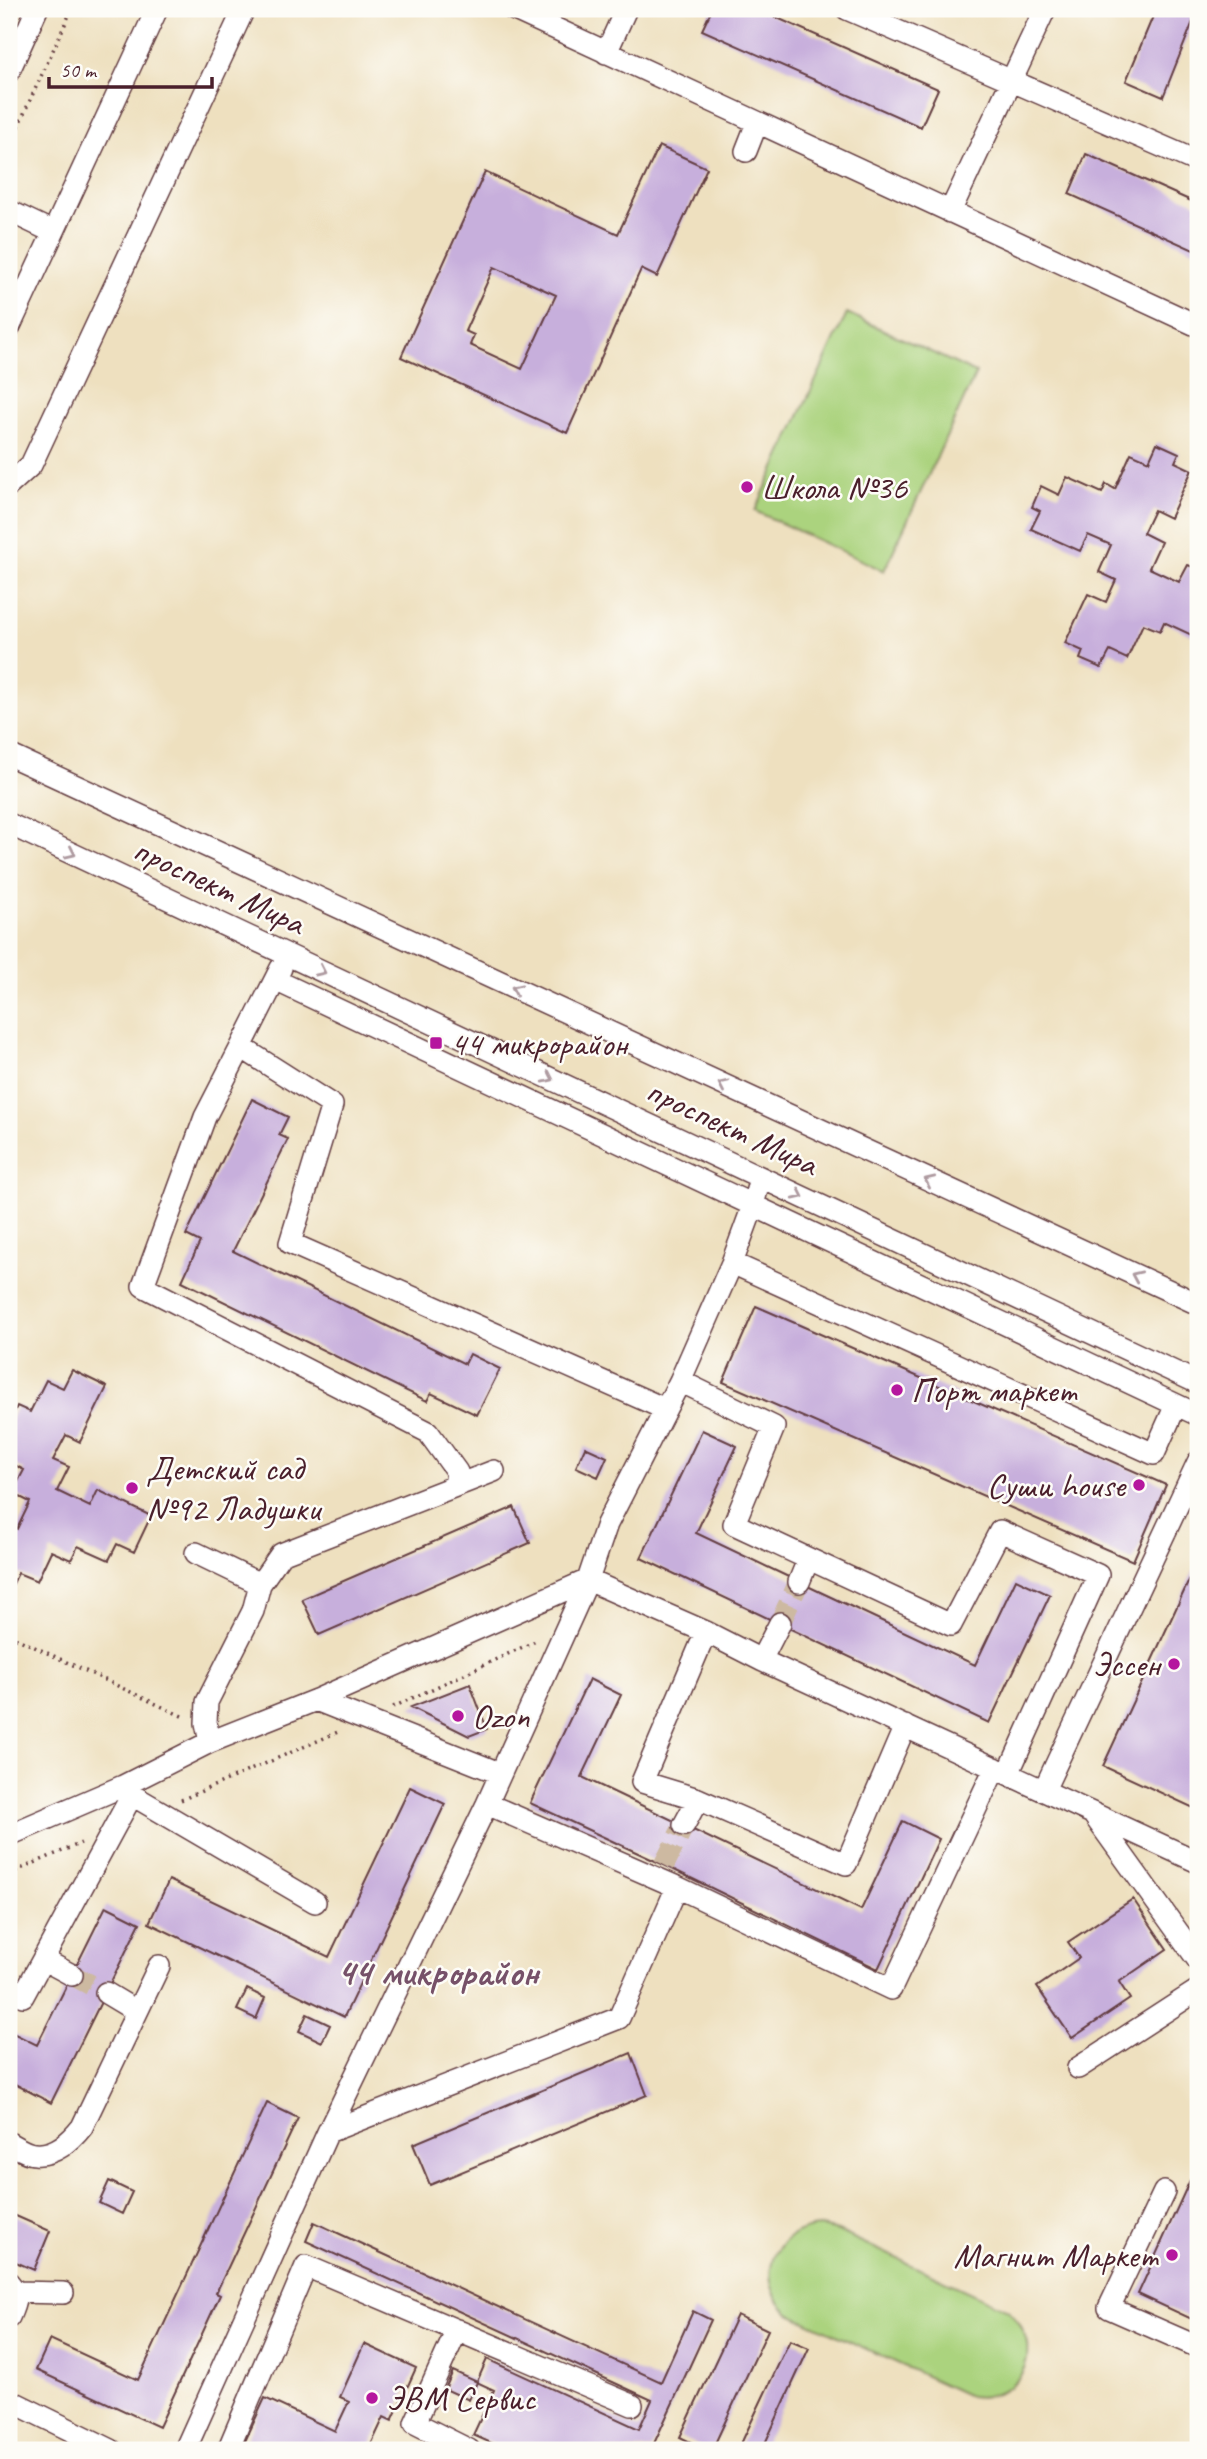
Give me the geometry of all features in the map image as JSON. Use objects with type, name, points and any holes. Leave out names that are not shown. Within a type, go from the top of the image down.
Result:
[{"type":"street","points":[[9,71],[37,9]]},
{"type":"street","points":[[9,328],[157,9]]},
{"type":"street","points":[[9,485],[31,465],[239,44],[244,9]]},
{"type":"street","points":[[513,9],[1198,326]]},
{"type":"street","points":[[606,53],[626,9]]},
{"type":"street","points":[[847,9],[1195,154]]},
{"type":"street","points":[[950,212],[1045,9]]},
{"type":"street","points":[[746,151],[757,123]]},
{"type":"street","points":[[9,211],[53,232]]},
{"type":"street","name":"проспект Мира","points":[[9,755],[1198,1304]]},
{"type":"street","name":"проспект Мира","points":[[9,824],[1198,1383]]},
{"type":"street","points":[[287,955],[205,1117],[143,1286],[428,1432],[457,1472],[455,1486]]},
{"type":"street","points":[[275,980],[1198,1415]]},
{"type":"street","points":[[241,1047],[332,1105],[290,1243],[665,1409]]},
{"type":"street","points":[[185,2450],[328,2132],[487,1804],[588,1580],[607,1524],[680,1381],[732,1264],[753,1206],[760,1177]]},
{"type":"street","points":[[732,1264],[1154,1454],[1177,1405]]},
{"type":"street","points":[[487,1804],[666,1877],[891,1989],[1098,1575],[1000,1531],[951,1625],[808,1560],[734,1524],[774,1427],[680,1381]]},
{"type":"street","points":[[1044,1790],[1198,1462]]},
{"type":"street","points":[[208,1732],[207,1702],[253,1611],[260,1584],[281,1554],[494,1471]]},
{"type":"street","points":[[196,1553],[260,1584]]},
{"type":"street","points":[[799,1582],[808,1560]]},
{"type":"street","points":[[9,1835],[127,1790],[208,1732],[316,1700],[588,1580],[706,1632],[1198,1862]]},
{"type":"street","points":[[761,1660],[780,1623]]},
{"type":"street","points":[[706,1632],[642,1782],[698,1799],[846,1864],[905,1726]]},
{"type":"street","points":[[316,1700],[499,1773]]},
{"type":"street","points":[[127,1790],[315,1902]]},
{"type":"street","points":[[9,1989],[23,1996],[113,1830],[127,1790]]},
{"type":"street","points":[[684,1825],[698,1799]]},
{"type":"street","points":[[1092,1813],[1198,1960]]},
{"type":"street","points":[[328,2132],[619,2018],[666,1877]]},
{"type":"street","points":[[44,1960],[72,1975]]},
{"type":"street","points":[[9,2143],[33,2154],[49,2152],[70,2141],[82,2127],[159,1966]]},
{"type":"street","points":[[1078,2068],[1198,1990]]},
{"type":"street","points":[[106,1993],[136,2011]]},
{"type":"street","points":[[1164,2192],[1109,2308],[1198,2347]]},
{"type":"street","points":[[228,2450],[306,2266],[632,2405]]},
{"type":"street","points":[[9,2317],[15,2302],[12,2287],[63,2293]]},
{"type":"street","points":[[457,2330],[415,2423],[469,2450]]},
{"type":"street","points":[[9,2400],[111,2450]]},
{"type":"path","points":[[9,146],[72,9]]},
{"type":"path","points":[[158,1810],[566,1628]]},
{"type":"path","points":[[9,1635],[184,1716],[208,1732]]},
{"type":"path","points":[[9,1874],[113,1830]]},
{"type":"green space","points":[[847,313],[976,373],[884,571],[755,511]]},
{"type":"green space","points":[[820,2227],[838,2231],[1008,2310],[1020,2324],[1026,2340],[1027,2355],[1023,2370],[1015,2382],[1003,2391],[988,2396],[969,2396],[790,2314],[772,2287],[770,2273],[773,2260],[779,2247],[789,2237],[803,2230]]},
{"type":"building","points":[[712,9],[757,9],[938,89],[921,127],[702,30]]},
{"type":"building","points":[[1156,9],[1198,9],[1163,97],[1126,81]]},
{"type":"building","points":[[659,146],[707,168],[657,277],[641,269],[567,433],[401,357],[485,172],[618,234]],"holes":[[[494,267],[556,295],[522,369],[470,345],[474,335],[465,331]]]},
{"type":"building","points":[[1086,154],[1198,204],[1198,252],[1069,194]]},
{"type":"building","points":[[1157,443],[1179,453],[1175,462],[1192,470],[1170,518],[1154,510],[1143,533],[1161,542],[1149,568],[1179,582],[1188,565],[1198,569],[1198,638],[1164,622],[1160,631],[1143,624],[1127,659],[1110,651],[1101,668],[1080,659],[1083,651],[1065,643],[1088,594],[1106,602],[1116,580],[1099,572],[1111,545],[1088,535],[1080,551],[1031,529],[1040,511],[1032,507],[1041,486],[1059,495],[1067,477],[1102,493],[1106,484],[1115,489],[1131,453],[1149,461]]},
{"type":"building","points":[[252,1099],[288,1117],[279,1135],[288,1139],[233,1251],[465,1364],[470,1354],[500,1369],[477,1415],[431,1393],[427,1401],[182,1281],[200,1242],[186,1235]]},
{"type":"building","points":[[756,1306],[1166,1485],[1133,1561],[723,1382]]},
{"type":"building","points":[[72,1370],[107,1387],[80,1442],[66,1435],[53,1460],[69,1467],[57,1491],[90,1507],[98,1490],[151,1516],[134,1552],[117,1544],[109,1560],[78,1546],[71,1560],[51,1551],[37,1581],[18,1573],[9,1592],[9,1525],[17,1529],[30,1502],[12,1493],[24,1470],[9,1462],[9,1419],[17,1406],[30,1412],[46,1380],[63,1388]]},
{"type":"building","points":[[702,1430],[737,1446],[696,1533],[799,1582],[975,1665],[1016,1579],[1050,1595],[989,1723],[641,1558]]},
{"type":"building","points":[[585,1447],[607,1457],[598,1477],[576,1467]]},
{"type":"building","points":[[514,1507],[530,1543],[319,1635],[302,1599]]},
{"type":"building","name":"Эссен","points":[[1198,1561],[1198,1810],[1103,1766]]},
{"type":"building","points":[[589,1679],[621,1695],[582,1777],[861,1910],[903,1821],[939,1839],[878,1969],[530,1803]]},
{"type":"building","points":[[470,1684],[487,1729],[469,1736],[411,1707]]},
{"type":"building","points":[[410,1787],[445,1804],[344,2017],[149,1923],[169,1880],[329,1957]]},
{"type":"building","points":[[1133,1899],[1167,1949],[1119,1982],[1130,1999],[1072,2038],[1037,1987],[1079,1958],[1068,1942]]},
{"type":"building","points":[[106,1906],[140,1923],[51,2103],[9,2081],[9,2031],[37,2045]]},
{"type":"building","points":[[247,1989],[265,1998],[256,2019],[237,2010]]},
{"type":"building","points":[[307,2014],[330,2025],[322,2042],[299,2031]]},
{"type":"building","points":[[631,2053],[647,2095],[430,2185],[413,2144]]},
{"type":"building","points":[[267,2103],[298,2118],[216,2293],[220,2295],[159,2427],[36,2370],[50,2339],[138,2380]]},
{"type":"building","points":[[1190,2180],[1198,2184],[1198,2322],[1138,2294]]},
{"type":"building","points":[[109,2181],[132,2192],[122,2214],[99,2203]]},
{"type":"building","points":[[9,2213],[50,2231],[34,2270],[9,2259]]},
{"type":"building","points":[[314,2222],[661,2382],[693,2311],[711,2320],[651,2450],[507,2450],[473,2435],[494,2390],[477,2382],[487,2359],[639,2429],[652,2400],[306,2241]]},
{"type":"building","points":[[737,2315],[768,2330],[712,2450],[707,2450],[680,2437]]},
{"type":"building","points":[[790,2340],[809,2348],[762,2450],[738,2450]]},
{"type":"building","name":"ЭВМ Сервис","points":[[364,2344],[416,2368],[392,2421],[384,2417],[370,2447],[377,2450],[241,2450],[265,2398],[335,2431],[349,2401],[340,2397]]},
{"type":"building","points":[[453,2371],[477,2382],[469,2400],[445,2389]]},
{"type":"tunnel","points":[[780,1623],[799,1582]]},
{"type":"tunnel","points":[[664,1865],[684,1825]]},
{"type":"tunnel","points":[[72,1975],[106,1993]]},
{"type":"place","name":"Школа №36","points":[[747,487]]},
{"type":"place","name":"44 микрорайон","points":[[436,1043]]},
{"type":"place","name":"Порт маркет","points":[[897,1390]]},
{"type":"place","name":"Суши house","points":[[1139,1485]]},
{"type":"place","name":"Детский сад №92 Ладушки","points":[[132,1488]]},
{"type":"place","name":"Эссен","points":[[1174,1664]]},
{"type":"place","name":"Ozon","points":[[458,1716]]},
{"type":"place","name":"Магнит Маркет","points":[[1172,2255]]},
{"type":"place","name":"ЭВМ Сервис","points":[[372,2398]]},
{"type":"district","name":"44 микрорайон","points":[[438,1972]]}]
